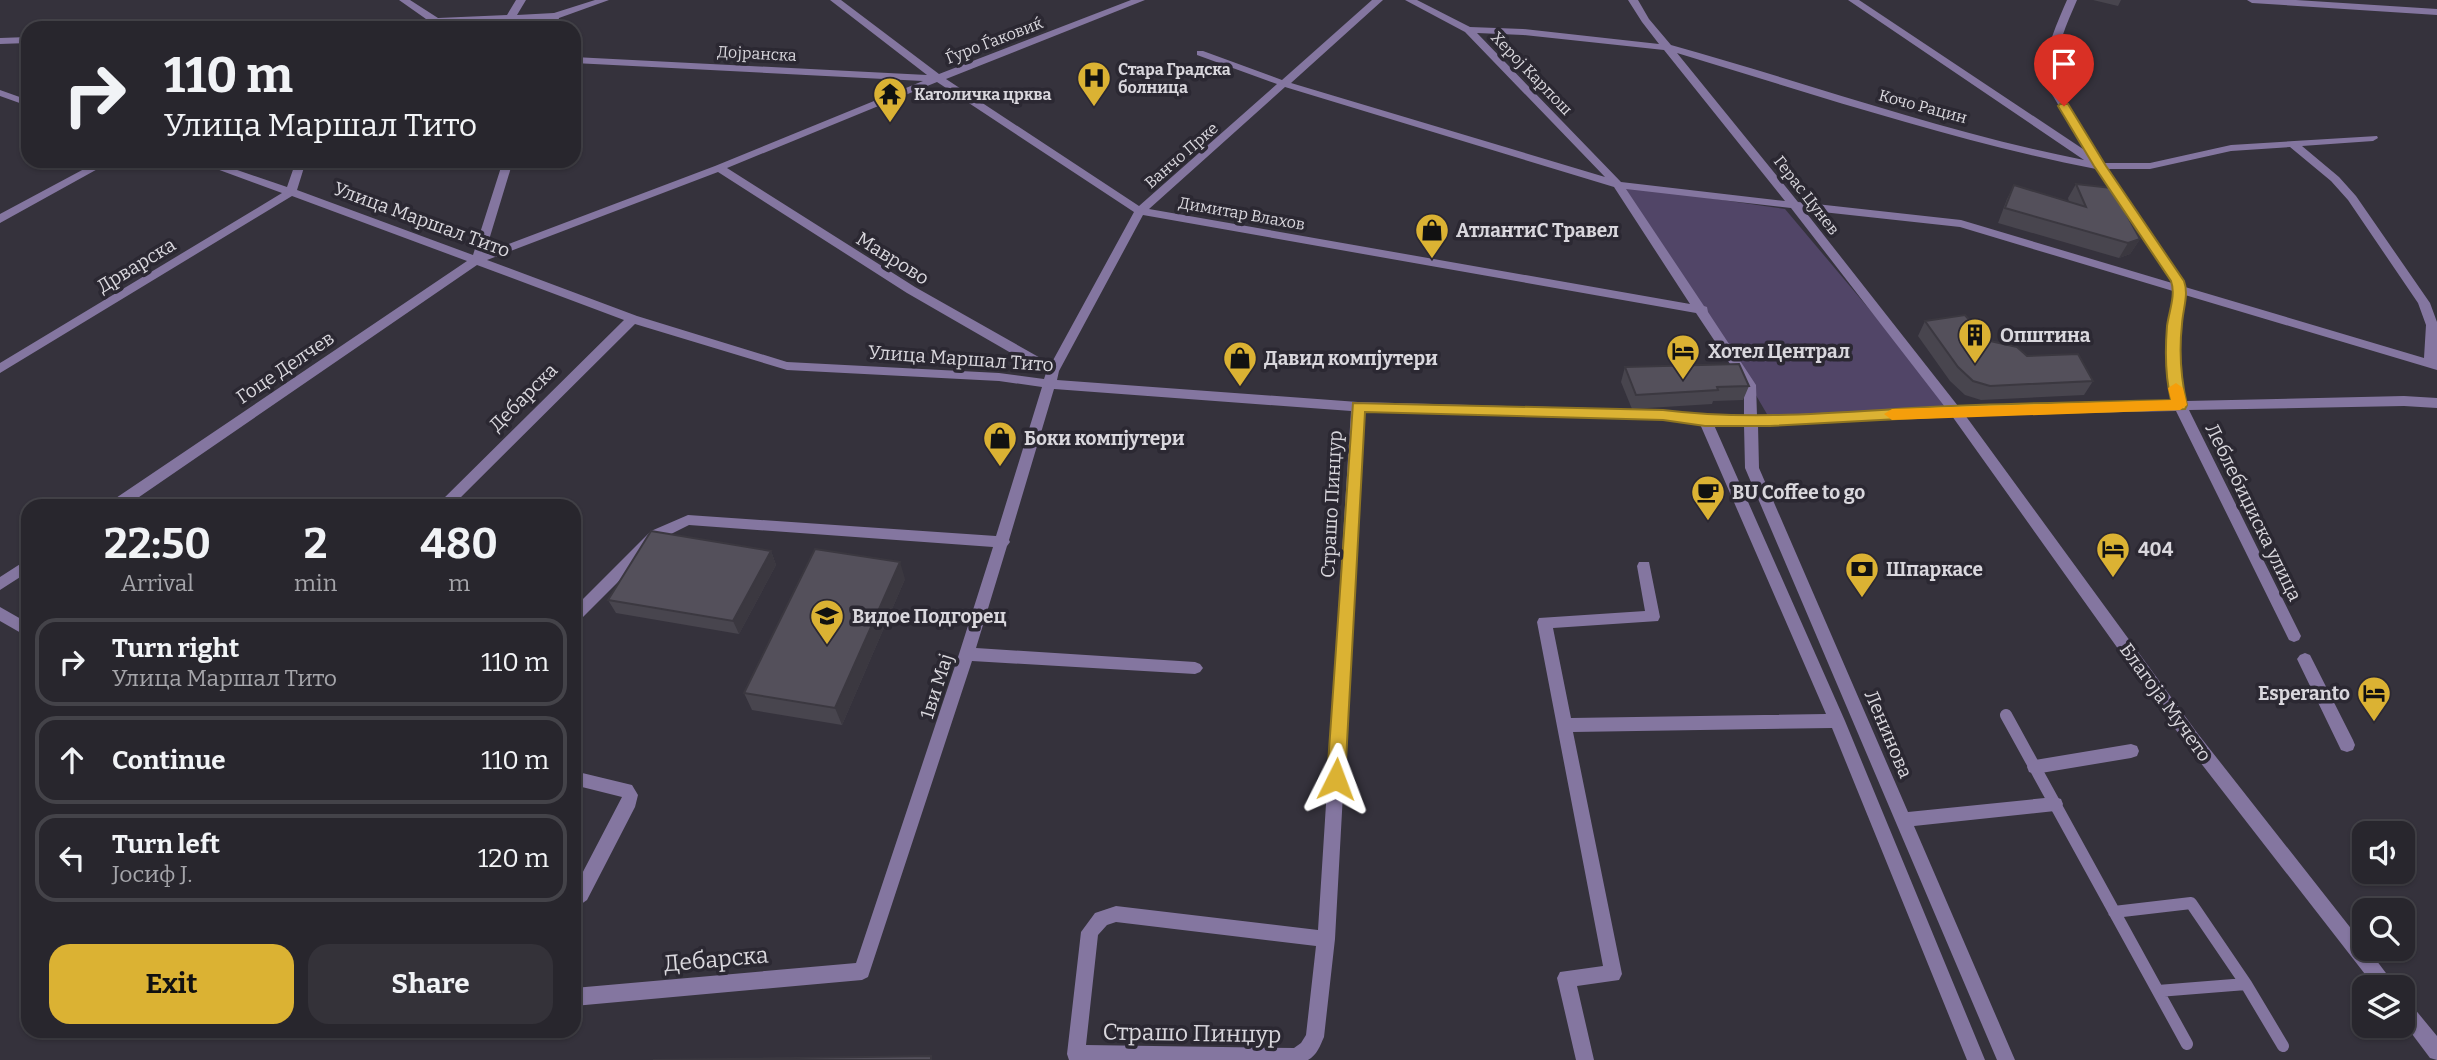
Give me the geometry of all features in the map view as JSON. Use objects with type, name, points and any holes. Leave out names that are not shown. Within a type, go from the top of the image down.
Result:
[{"type":"street","points":[[404,0],[435,21]]},
{"type":"street","points":[[510,18],[521,0]]},
{"type":"street","points":[[454,21],[555,16],[604,0]]},
{"type":"street","name":"Димитар Влахов","points":[[835,0],[938,78],[1140,211],[1703,310]]},
{"type":"street","name":"Ѓуро Ѓаковиќ","points":[[719,168],[938,78],[1140,0]]},
{"type":"street","name":"Ванчо Прке","points":[[1051,377],[1140,211],[1378,0]]},
{"type":"street","name":"Херој Карпош","points":[[1410,0],[1468,30],[1618,185],[1703,310]]},
{"type":"street","name":"Герас Цунев","points":[[1633,0],[1645,20],[1794,204],[1955,411]]},
{"type":"street","points":[[1853,0],[2100,166]]},
{"type":"street","points":[[2072,0],[2049,58],[2052,86],[2100,166],[2178,281],[2180,288]]},
{"type":"street","points":[[2252,0],[2437,12]]},
{"type":"street","points":[[553,21],[555,16]]},
{"type":"street","name":"Кочо Рацин","points":[[1468,30],[1523,32],[1670,48],[1900,117],[2044,155],[2100,166],[2150,166],[2231,148],[2373,138]]},
{"type":"street","points":[[0,41],[21,40]]},
{"type":"street","points":[[1200,53],[1285,85],[1618,185],[1961,224],[2434,365],[2432,325],[2424,303],[2352,198],[2335,179],[2293,144]]},
{"type":"street","name":"Дојранска","points":[[581,60],[938,78]]},
{"type":"street","points":[[0,93],[21,100]]},
{"type":"street","points":[[0,219],[94,168]]},
{"type":"street","name":"Улица Маршал Тито","points":[[221,168],[633,319],[787,366],[999,377],[1051,377],[1358,407],[1663,415],[1705,421],[2180,405],[2437,403]]},
{"type":"street","points":[[291,192],[299,168]]},
{"type":"street","points":[[477,260],[506,168]]},
{"type":"street","name":"Гоце Делчев","points":[[124,499],[477,260],[719,168]]},
{"type":"street","name":"Маврово","points":[[719,168],[1051,377]]},
{"type":"street","name":"Дрварска","points":[[0,369],[291,192]]},
{"type":"street","name":"Леблебиџиска улица","points":[[2180,288],[2174,325],[2174,380],[2180,405],[2294,636]]},
{"type":"street","name":"Ленинова","points":[[1703,310],[1750,385],[1753,420],[1752,468],[2006,1060]]},
{"type":"street","name":"Дебарска","points":[[450,499],[633,319]]},
{"type":"street","name":"1ви Мај","points":[[862,971],[1003,542],[1051,377]]},
{"type":"street","name":"Страшо Пинџур","points":[[1326,939],[1116,914],[1101,919],[1090,932],[1076,1054],[1295,1057],[1308,1050],[1315,1037],[1326,939],[1358,407]]},
{"type":"street","name":"Благоја Мучето","points":[[1955,411],[2192,739],[2377,975]]},
{"type":"street","points":[[1705,421],[1837,721],[1976,1060]]},
{"type":"street","points":[[581,610],[656,535],[688,520],[1003,542]]},
{"type":"street","points":[[1585,1060],[1566,978],[1614,974],[1544,622],[1653,617],[1644,566]]},
{"type":"street","points":[[0,583],[21,570]]},
{"type":"street","points":[[0,613],[21,626]]},
{"type":"street","points":[[967,654],[1195,668]]},
{"type":"street","points":[[2305,659],[2347,745]]},
{"type":"street","points":[[1564,725],[1837,721]]},
{"type":"street","points":[[2035,767],[2131,751]]},
{"type":"street","points":[[581,780],[626,790],[630,795],[629,802],[581,892]]},
{"type":"street","points":[[1903,820],[2055,804]]},
{"type":"street","name":"Дебарска","points":[[581,996],[862,971]]},
{"type":"street","points":[[2415,1023],[2437,1051]]},
{"type":"lane","points":[[2006,715],[2187,1044]]},
{"type":"lane","points":[[2114,912],[2191,902],[2246,984],[2283,1046]]},
{"type":"lane","points":[[2158,991],[2246,984]]},
{"type":"shaded area","points":[[1618,185],[1785,209],[1955,411],[1771,421]]},
{"type":"building","points":[[2076,184],[2112,188],[2140,239],[2128,243],[2005,208],[2014,185],[2086,207]]},
{"type":"building","points":[[1965,315],[1986,340],[2017,347],[2027,356],[2078,354],[2093,381],[1990,386],[1973,381],[1958,367],[1925,321]]},
{"type":"building","points":[[1739,364],[1749,386],[1636,395],[1625,367]]},
{"type":"building","points":[[651,531],[771,551],[733,621],[608,600]]},
{"type":"building","points":[[815,549],[900,562],[835,708],[744,693]]},
{"type":"building","points":[[931,1056],[931,1060],[653,1060]]},
{"type":"slow traffic","points":[[1892,414],[2180,405],[2176,388]]},
{"type":"place","name":"Стара Градска болница","points":[[1094,108]]},
{"type":"place","name":"Католичка црква","points":[[890,124]]},
{"type":"place","name":"АтлантиС Травел","points":[[1432,260]]},
{"type":"place","name":"Општина","points":[[1975,365]]},
{"type":"place","name":"Хотел Централ","points":[[1683,381]]},
{"type":"place","name":"Давид компјутери","points":[[1240,388]]},
{"type":"place","name":"Боки компјутери","points":[[1000,468]]},
{"type":"place","name":"BU Coffee to go","points":[[1708,522]]},
{"type":"place","name":"404","points":[[2113,579]]},
{"type":"place","name":"Шпаркасе","points":[[1862,599]]},
{"type":"place","name":"Видое Подгорец","points":[[827,646]]},
{"type":"place","name":"Esperanto","points":[[2374,723]]},
{"type":"route","points":[[1336,779],[1358,407],[1663,415],[1705,421],[1770,421],[1955,411],[2180,405],[2174,380],[2174,325],[2180,288],[2178,281],[2100,166],[2064,106]]}]
